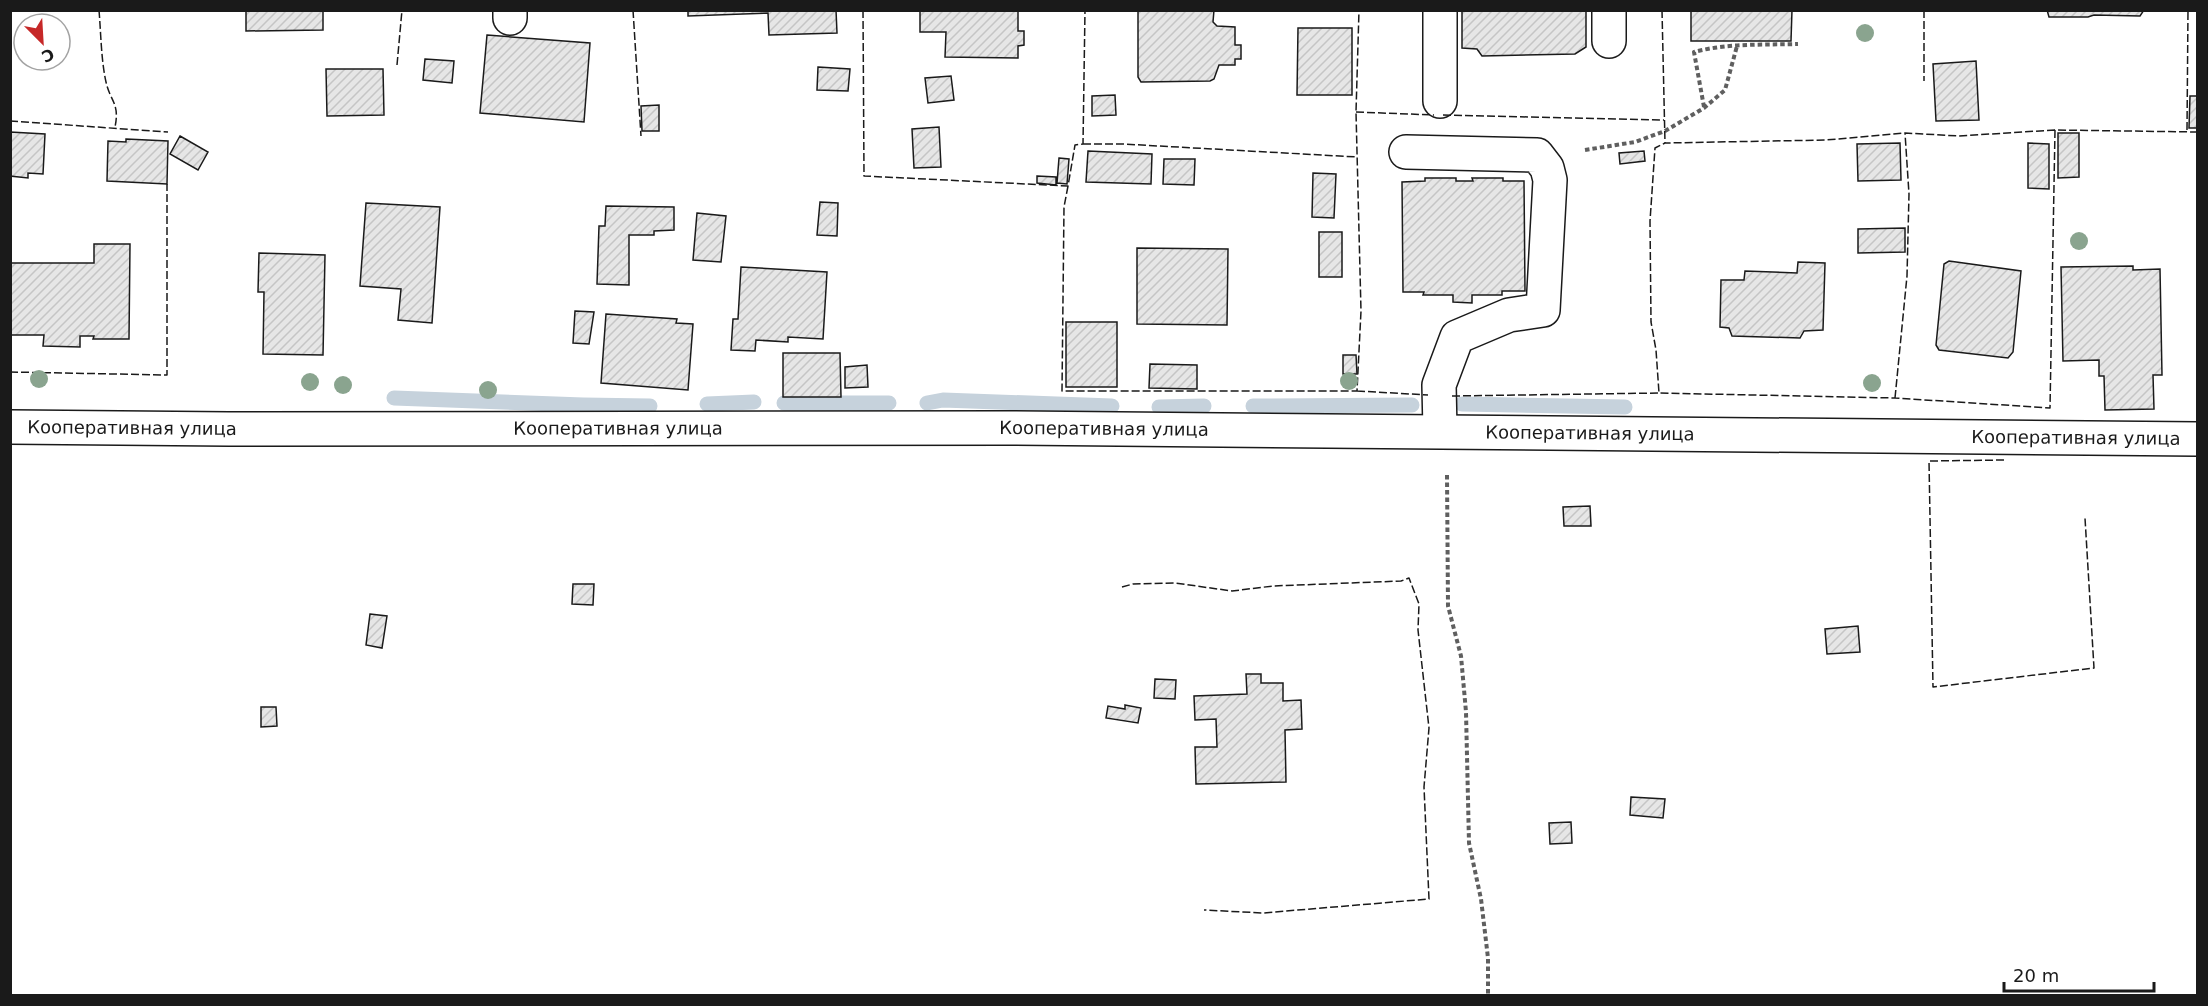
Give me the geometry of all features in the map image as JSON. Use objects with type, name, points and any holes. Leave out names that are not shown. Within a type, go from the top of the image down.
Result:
[{"type":"street","points":[[1440,10],[1440,100]]},
{"type":"street","points":[[1406,152],[1537,155],[1547,168],[1550,180],[1543,310],[1509,315],[1457,337],[1439,385],[1440,431]]},
{"type":"street","name":"Кооперативная улица","points":[[10,428],[1023,428],[2198,439]]},
{"type":"path","points":[[1704,108],[1694,52],[1710,48],[1798,44]]},
{"type":"path","points":[[1547,168],[1578,151],[1635,142],[1665,131],[1704,108],[1725,90],[1737,46]]},
{"type":"path","points":[[1446,467],[1448,606],[1461,656],[1466,712],[1469,843],[1481,899],[1488,958],[1488,996]]},
{"type":"building","points":[[246,10],[323,10],[323,30],[246,31]]},
{"type":"building","points":[[688,10],[836,10],[837,33],[769,35],[768,13],[688,16]]},
{"type":"building","points":[[920,10],[1018,10],[1018,31],[1024,31],[1024,45],[1018,46],[1018,58],[945,57],[946,32],[920,32]]},
{"type":"building","points":[[1138,10],[1214,10],[1213,22],[1217,26],[1235,27],[1235,45],[1241,45],[1241,59],[1235,59],[1235,65],[1219,65],[1214,79],[1210,81],[1141,82],[1138,77]]},
{"type":"building","points":[[1462,10],[1586,10],[1586,47],[1575,54],[1482,56],[1477,49],[1462,48]]},
{"type":"building","points":[[1691,10],[1792,10],[1791,41],[1691,41]]},
{"type":"building","points":[[2047,10],[2144,10],[2140,16],[2049,17]]},
{"type":"building","points":[[1298,28],[1352,28],[1352,95],[1297,95]]},
{"type":"building","points":[[487,35],[590,43],[584,122],[480,113]]},
{"type":"building","points":[[425,59],[454,61],[452,83],[423,80]]},
{"type":"building","points":[[1976,61],[1979,120],[1936,121],[1933,64]]},
{"type":"building","points":[[818,67],[850,69],[848,91],[817,90]]},
{"type":"building","points":[[326,69],[383,69],[384,115],[327,116]]},
{"type":"building","points":[[951,76],[954,100],[928,103],[925,78]]},
{"type":"building","points":[[1115,95],[1116,115],[1092,116],[1092,96]]},
{"type":"building","points":[[2190,96],[2198,96],[2198,128],[2189,128]]},
{"type":"building","points":[[659,105],[659,131],[642,131],[641,106]]},
{"type":"building","points":[[939,127],[941,167],[914,168],[912,129]]},
{"type":"building","points":[[10,132],[45,134],[43,174],[28,173],[28,178],[10,176]]},
{"type":"building","points":[[2058,133],[2079,133],[2079,177],[2058,178]]},
{"type":"building","points":[[180,136],[208,152],[198,170],[170,154]]},
{"type":"building","points":[[126,139],[168,141],[167,184],[107,181],[108,141],[126,142]]},
{"type":"building","points":[[1900,143],[1901,180],[1858,181],[1857,144]]},
{"type":"building","points":[[2028,143],[2049,144],[2049,189],[2028,188]]},
{"type":"building","points":[[1088,151],[1152,154],[1151,184],[1086,182]]},
{"type":"building","points":[[1644,151],[1645,161],[1620,164],[1619,153]]},
{"type":"building","points":[[1059,158],[1069,159],[1067,184],[1057,183]]},
{"type":"building","points":[[1164,159],[1195,159],[1194,185],[1163,184]]},
{"type":"building","points":[[1313,173],[1336,174],[1334,218],[1312,217]]},
{"type":"building","points":[[1037,176],[1056,177],[1056,185],[1037,183]]},
{"type":"building","points":[[1425,178],[1456,178],[1456,181],[1473,181],[1472,178],[1503,178],[1503,181],[1524,181],[1525,291],[1502,291],[1502,295],[1472,295],[1472,303],[1453,302],[1453,295],[1403,292],[1402,182],[1425,181]]},
{"type":"building","points":[[820,202],[838,203],[837,236],[817,235]]},
{"type":"building","points":[[366,203],[440,207],[432,323],[398,320],[401,289],[360,286]]},
{"type":"building","points":[[606,206],[674,207],[674,230],[654,231],[654,235],[629,235],[629,285],[597,284],[599,226],[605,226]]},
{"type":"building","points":[[697,213],[726,216],[721,262],[693,260]]},
{"type":"building","points":[[1905,228],[1905,252],[1858,253],[1858,229]]},
{"type":"building","points":[[1319,232],[1342,232],[1342,277],[1319,277]]},
{"type":"building","points":[[94,244],[130,244],[129,339],[93,339],[94,336],[80,336],[80,347],[43,346],[44,335],[10,335],[10,263],[94,263]]},
{"type":"building","points":[[1137,248],[1228,249],[1227,325],[1137,324]]},
{"type":"building","points":[[259,253],[325,255],[323,355],[263,354],[264,292],[258,292]]},
{"type":"building","points":[[1949,261],[2021,271],[2013,352],[2008,358],[1939,350],[1936,345],[1944,264]]},
{"type":"building","points":[[1798,262],[1825,263],[1823,330],[1804,331],[1800,338],[1732,336],[1729,328],[1720,327],[1721,280],[1744,280],[1745,271],[1797,273]]},
{"type":"building","points":[[2133,266],[2133,270],[2160,269],[2162,375],[2153,375],[2154,409],[2105,410],[2104,376],[2099,376],[2099,360],[2063,361],[2061,267]]},
{"type":"building","points":[[741,267],[827,272],[823,339],[788,337],[788,342],[756,340],[755,351],[731,350],[733,319],[738,319]]},
{"type":"building","points":[[575,311],[594,312],[589,344],[573,343]]},
{"type":"building","points":[[606,314],[677,319],[676,323],[693,324],[688,390],[601,383]]},
{"type":"building","points":[[1066,322],[1117,322],[1117,387],[1066,387]]},
{"type":"building","points":[[783,353],[840,353],[841,397],[783,397]]},
{"type":"building","points":[[1343,355],[1356,355],[1357,374],[1343,374]]},
{"type":"building","points":[[1150,364],[1197,365],[1197,389],[1149,388]]},
{"type":"building","points":[[867,365],[868,387],[845,388],[845,367]]},
{"type":"building","points":[[1590,506],[1591,526],[1564,526],[1563,507]]},
{"type":"building","points":[[573,584],[594,584],[593,605],[572,604]]},
{"type":"building","points":[[370,614],[387,616],[382,648],[366,645]]},
{"type":"building","points":[[1858,626],[1860,652],[1827,654],[1825,629]]},
{"type":"building","points":[[1246,674],[1261,674],[1261,683],[1283,683],[1283,701],[1301,700],[1302,729],[1285,730],[1286,782],[1196,784],[1195,747],[1217,747],[1216,719],[1195,720],[1194,696],[1247,694]]},
{"type":"building","points":[[1155,679],[1176,680],[1175,699],[1154,698]]},
{"type":"building","points":[[1125,705],[1141,708],[1138,723],[1106,718],[1108,706],[1125,709]]},
{"type":"building","points":[[261,707],[276,707],[277,726],[261,727]]},
{"type":"building","points":[[1631,797],[1665,799],[1663,818],[1630,815]]},
{"type":"building","points":[[1571,822],[1572,843],[1550,844],[1549,823]]},
{"type":"waterway","points":[[394,398],[650,406]]},
{"type":"waterway","points":[[927,403],[943,400],[1112,406]]},
{"type":"waterway","points":[[707,404],[754,402]]},
{"type":"waterway","points":[[784,403],[889,403]]},
{"type":"waterway","points":[[1462,404],[1625,407]]},
{"type":"waterway","points":[[1253,406],[1412,405]]},
{"type":"waterway","points":[[1159,407],[1204,406]]},
{"type":"fence","points":[[99,10],[103,64],[106,82],[115,107],[115,127]]},
{"type":"fence","points":[[397,65],[402,10]]},
{"type":"fence","points":[[633,10],[641,136]]},
{"type":"fence","points":[[863,10],[864,176],[1068,186],[1075,145],[1083,144],[1085,10]]},
{"type":"fence","points":[[1068,186],[1064,207],[1062,391],[1357,391],[1361,311],[1356,112],[1359,10]]},
{"type":"fence","points":[[1662,10],[1665,143]]},
{"type":"fence","points":[[1924,10],[1924,81]]},
{"type":"fence","points":[[2187,130],[2188,10]]},
{"type":"fence","points":[[1356,112],[1434,115]]},
{"type":"fence","points":[[1443,115],[1664,120]]},
{"type":"fence","points":[[10,121],[168,132]]},
{"type":"fence","points":[[2055,130],[1959,136],[1905,133],[1826,140],[1665,143],[1655,148],[1650,221],[1651,322],[1656,350],[1659,393],[1895,398],[2050,408],[2055,130],[2198,132]]},
{"type":"fence","points":[[1895,398],[1907,276],[1909,194],[1905,133]]},
{"type":"fence","points":[[1083,144],[1123,144],[1357,157]]},
{"type":"fence","points":[[10,372],[167,375],[167,184]]},
{"type":"fence","points":[[1357,391],[1428,395]]},
{"type":"fence","points":[[1452,396],[1659,393]]},
{"type":"fence","points":[[2004,460],[1929,461],[1933,687],[2094,668],[2085,518]]},
{"type":"fence","points":[[1122,587],[1133,584],[1175,583],[1232,591],[1273,586],[1401,581],[1409,578],[1419,604],[1418,630],[1429,728],[1424,787],[1429,899],[1263,913],[1204,910]]}]
